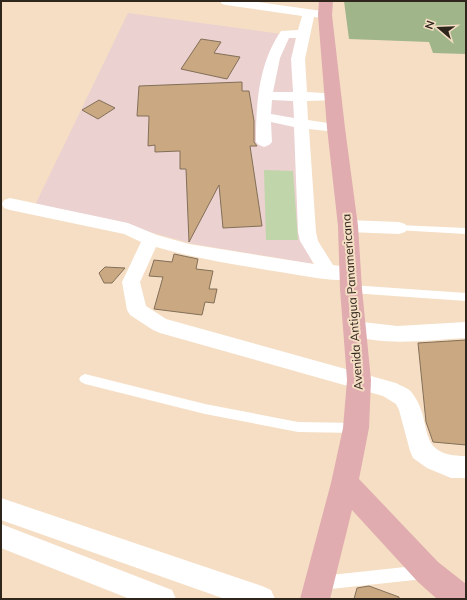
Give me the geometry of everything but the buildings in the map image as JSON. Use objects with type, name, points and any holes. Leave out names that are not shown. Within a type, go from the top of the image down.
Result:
[{"type":"main road","name":"Avenida Antigua Panamericana","points":[[318,591],[345,483],[356,428],[359,380],[354,329],[348,226],[336,128],[334,97],[320,10]]},
{"type":"main road","points":[[345,483],[428,572],[460,599]]},
{"type":"street","points":[[226,1],[320,10],[303,34],[298,59],[303,124],[307,232],[309,241],[328,272]]},
{"type":"street","points":[[264,142],[263,116],[277,45],[285,34],[303,34]]},
{"type":"street","points":[[266,96],[334,97]]},
{"type":"street","points":[[263,116],[303,124],[336,128]]},
{"type":"street","points":[[10,204],[128,229],[151,239],[189,250],[328,272],[351,281]]},
{"type":"street","points":[[348,226],[399,228]]},
{"type":"street","points":[[151,239],[131,282],[137,310],[160,325],[389,389],[404,398],[410,409],[421,451],[435,461],[446,465],[466,467]]},
{"type":"street","points":[[354,329],[397,334],[466,330]]},
{"type":"street","points":[[1,509],[262,599]]},
{"type":"street","points":[[1,536],[163,599]]},
{"type":"lane","points":[[399,228],[466,231]]},
{"type":"lane","points":[[351,281],[466,297]]},
{"type":"lane","points":[[86,379],[205,409],[298,427],[356,428]]},
{"type":"lane","points":[[318,591],[428,572]]},
{"type":"shaded area","points":[[128,13],[296,36],[292,59],[300,233],[313,264],[194,244],[131,227],[35,205]]},
{"type":"green space","points":[[344,1],[466,1],[466,54],[433,53],[429,42],[349,39]]},
{"type":"green space","points":[[264,170],[293,171],[298,240],[266,240]]}]
